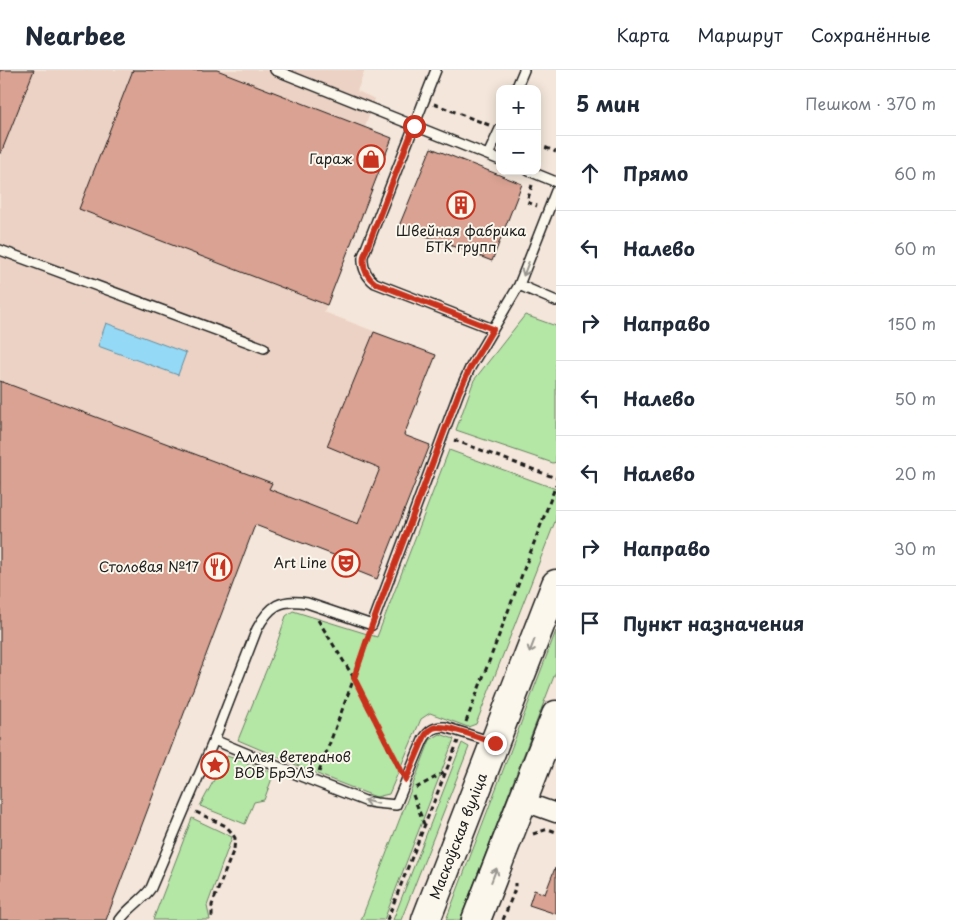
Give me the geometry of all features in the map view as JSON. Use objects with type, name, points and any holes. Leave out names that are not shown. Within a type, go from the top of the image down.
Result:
[{"type":"main road","name":"Маскоўская вуліца","points":[[426,920],[556,584]]},
{"type":"main road","points":[[476,920],[556,715]]},
{"type":"street","points":[[522,802],[556,813]]},
{"type":"lane","points":[[275,70],[496,158]]},
{"type":"lane","points":[[436,70],[363,262],[366,274],[375,283],[493,329]]},
{"type":"lane","points":[[518,85],[524,70]]},
{"type":"lane","points":[[488,155],[500,130]]},
{"type":"lane","points":[[539,175],[556,182]]},
{"type":"lane","points":[[120,920],[151,888],[214,740],[262,620],[267,613],[282,602],[290,601],[307,603],[372,625],[459,392],[470,368],[519,285],[556,191]]},
{"type":"lane","points":[[0,250],[264,348]]},
{"type":"lane","points":[[519,285],[556,302]]},
{"type":"lane","points":[[214,740],[348,794],[371,802],[396,805],[423,740],[434,728],[439,726],[445,727],[495,743]]},
{"type":"path","points":[[425,100],[496,127]]},
{"type":"path","points":[[541,146],[556,152]]},
{"type":"path","points":[[534,180],[527,202],[548,211]]},
{"type":"path","points":[[448,438],[556,478]]},
{"type":"path","points":[[388,920],[556,485]]},
{"type":"path","points":[[307,603],[354,678],[406,780]]},
{"type":"path","points":[[316,782],[372,625]]},
{"type":"path","points":[[424,825],[411,790],[445,772]]},
{"type":"path","points":[[196,812],[226,826],[235,838],[234,849],[212,905],[212,920]]},
{"type":"path","points":[[529,835],[548,829],[556,832]]},
{"type":"shaded area","points":[[0,70],[365,70],[357,91],[375,99],[365,127],[392,138],[324,312],[436,355],[404,435],[430,445],[377,579],[342,565],[343,559],[255,525],[106,920],[0,920]]},
{"type":"green space","points":[[525,315],[556,326],[556,462],[553,463],[456,430],[474,380]]},
{"type":"green space","points":[[449,450],[556,489],[556,519],[476,724],[468,727],[430,713],[421,719],[389,794],[376,797],[238,740],[276,646],[286,616],[293,611],[377,637]]},
{"type":"green space","points":[[556,631],[556,671],[460,920],[446,920]]},
{"type":"green space","points":[[440,734],[454,739],[384,920],[361,920],[430,740]]},
{"type":"green space","points":[[462,743],[469,747],[401,920],[393,920]]},
{"type":"green space","points":[[227,756],[274,773],[264,800],[254,802],[245,824],[200,806]]},
{"type":"green space","points":[[192,818],[232,837],[207,906],[210,920],[153,920]]},
{"type":"water","points":[[106,323],[186,353],[178,375],[98,346]]},
{"type":"building","points":[[0,70],[34,70],[1,153],[0,153]]},
{"type":"building","points":[[133,70],[217,70],[392,138],[327,305],[79,209]]},
{"type":"building","name":"Швейная фабрика БТК групп","points":[[431,148],[522,184],[492,261],[399,226]]},
{"type":"building","points":[[374,332],[436,355],[404,435],[430,445],[377,579],[342,565],[344,559],[255,525],[106,920],[0,920],[0,381],[272,483],[269,489],[358,524],[380,468],[327,446]]},
{"type":"building","points":[[555,868],[556,914],[529,905],[534,890],[545,894]]},
{"type":"place","name":"Гараж","points":[[371,159]]},
{"type":"place","name":"Швейная фабрика БТК групп","points":[[461,205]]},
{"type":"place","name":"Art Line","points":[[346,563]]},
{"type":"place","name":"Столовая №17","points":[[218,567]]},
{"type":"place","name":"Аллея ветеранов ВОВ БрЭЛЗ","points":[[215,765]]},
{"type":"route","points":[[414,126],[364,256],[363,268],[375,283],[493,329],[470,368],[459,392],[354,678],[406,780],[423,740],[434,728],[439,726],[445,727],[495,743]]}]
